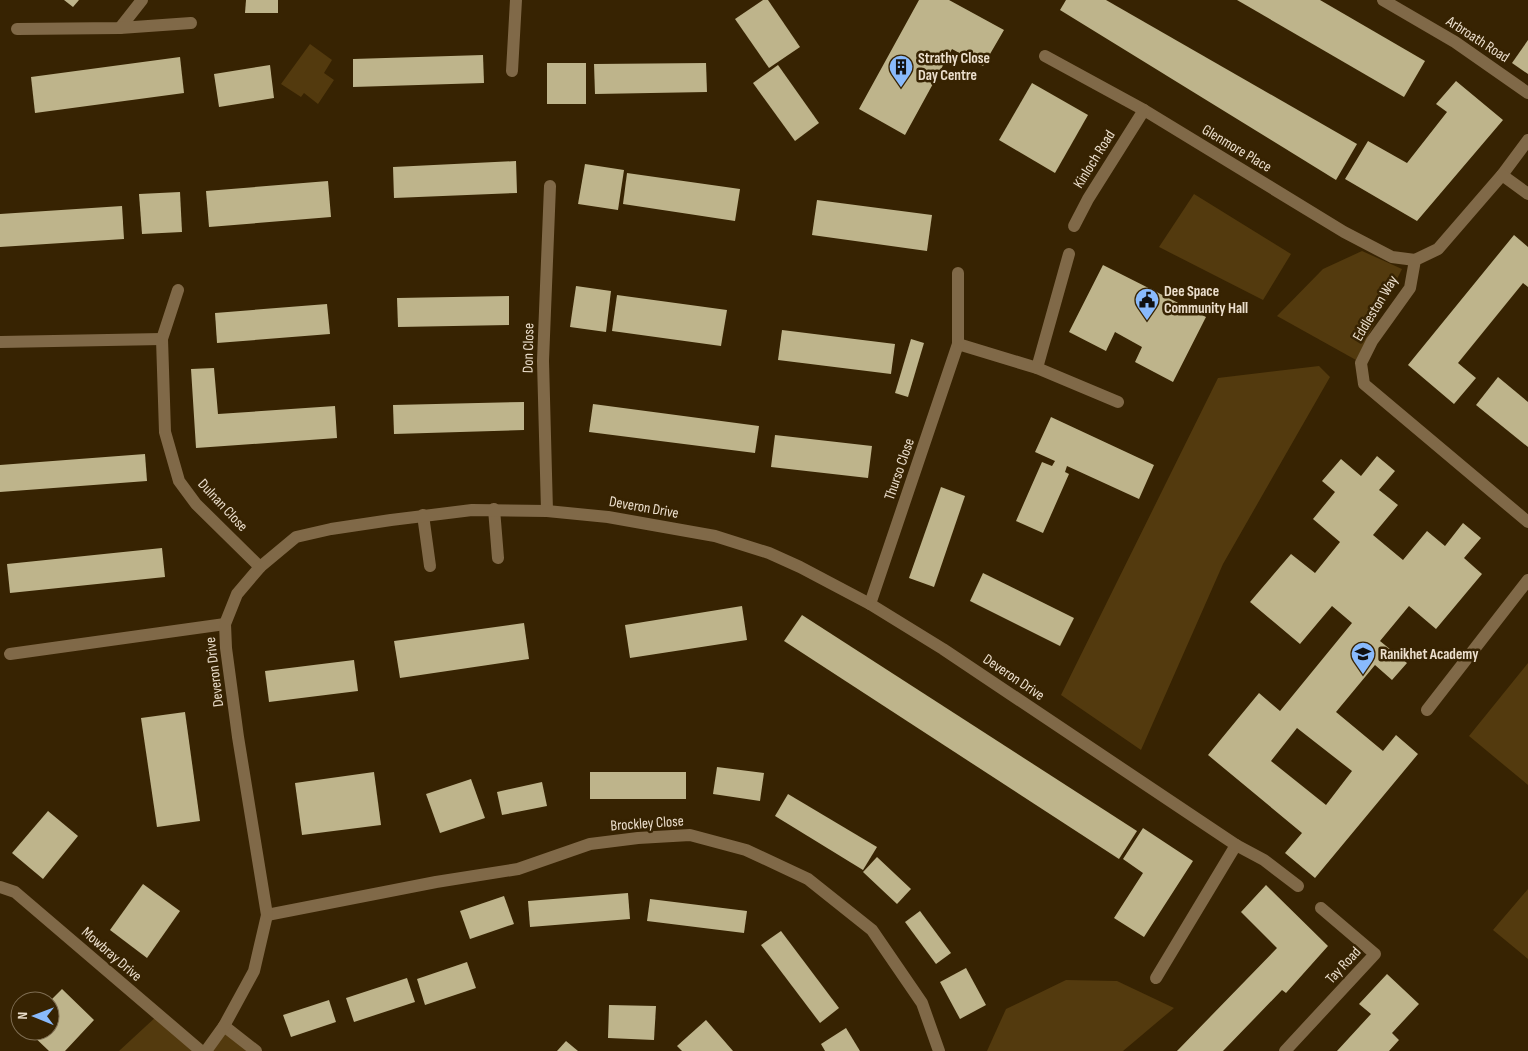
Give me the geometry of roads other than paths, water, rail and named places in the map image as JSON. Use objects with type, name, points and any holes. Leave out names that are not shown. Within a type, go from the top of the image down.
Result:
[{"type":"street","points":[[120,28],[142,0]]},
{"type":"street","points":[[512,71],[516,0]]},
{"type":"street","name":"Arbroath Road","points":[[1383,0],[1455,42],[1528,93]]},
{"type":"street","points":[[17,29],[120,28],[191,23]]},
{"type":"street","name":"Glenmore Place","points":[[1045,56],[1144,110],[1344,232],[1392,257],[1415,260]]},
{"type":"street","name":"Kinloch Road","points":[[1074,226],[1088,199],[1144,110]]},
{"type":"street","points":[[1415,260],[1438,249],[1502,175],[1528,140]]},
{"type":"street","points":[[1502,175],[1528,194]]},
{"type":"street","name":"Don Close","points":[[547,511],[543,361],[550,186]]},
{"type":"street","points":[[1037,368],[1069,254]]},
{"type":"street","name":"Eddleston Way","points":[[1415,260],[1410,288],[1372,341],[1361,363],[1364,384],[1528,522]]},
{"type":"street","name":"Thurso Close","points":[[870,604],[958,344],[958,273]]},
{"type":"street","name":"Dulnan Close","points":[[178,290],[162,339],[165,432],[179,480],[196,504],[260,567]]},
{"type":"street","points":[[0,342],[162,339]]},
{"type":"street","points":[[958,344],[1037,368],[1118,402]]},
{"type":"street","points":[[494,510],[498,558]]},
{"type":"street","name":"Deveron Drive","points":[[267,915],[226,648],[225,624],[237,594],[260,567],[296,537],[330,529],[423,515],[494,510],[547,511],[608,517],[715,536],[769,553],[800,567],[870,604],[943,649],[1236,845],[1264,860],[1298,886]]},
{"type":"street","points":[[423,515],[430,566]]},
{"type":"street","points":[[1427,710],[1528,580]]},
{"type":"street","points":[[10,654],[225,624]]},
{"type":"street","name":"Brockley Close","points":[[267,915],[436,882],[518,869],[590,844],[638,838],[690,836],[746,850],[808,879],[872,930],[922,1003],[939,1051]]},
{"type":"street","points":[[1156,978],[1236,845]]},
{"type":"street","name":"Mowbray Drive","points":[[0,887],[16,892],[201,1051]]},
{"type":"street","name":"Tay Road","points":[[1285,1051],[1375,954],[1320,908]]},
{"type":"street","points":[[206,1051],[224,1026],[254,971],[267,915]]},
{"type":"street","points":[[224,1026],[256,1051]]},
{"type":"place","name":"Strathy Close Day Centre","points":[[901,88]]},
{"type":"place","name":"Dee Space Community Hall","points":[[1147,321]]},
{"type":"place","name":"Ranikhet Academy","points":[[1363,675]]}]
